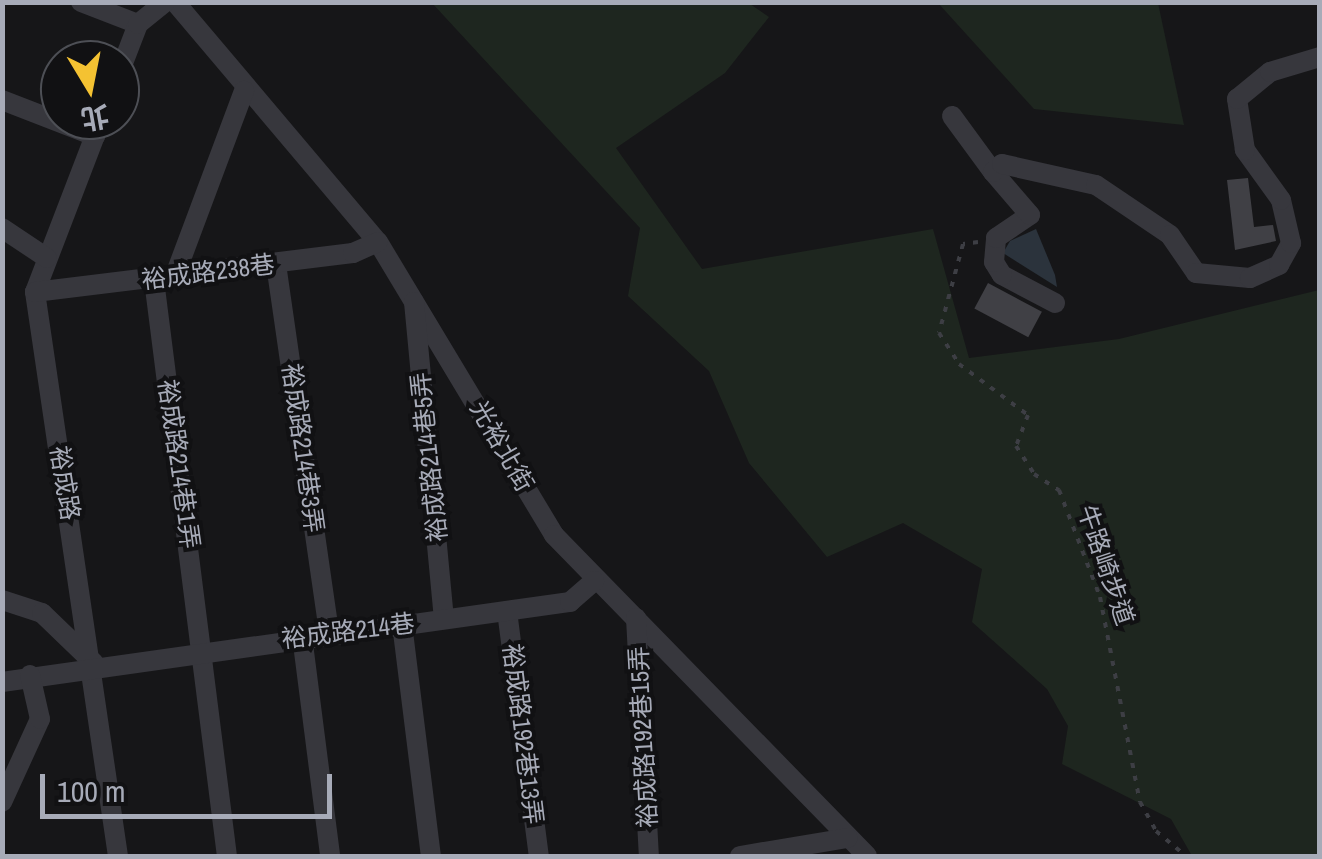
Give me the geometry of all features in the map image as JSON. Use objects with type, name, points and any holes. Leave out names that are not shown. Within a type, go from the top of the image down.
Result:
[{"type":"street","points":[[81,2],[138,24]]},
{"type":"street","points":[[132,40],[138,24],[165,2]]},
{"type":"street","name":"光裕北街","points":[[175,2],[244,91],[378,242],[554,535],[594,581],[636,618],[866,856]]},
{"type":"street","points":[[992,172],[1002,164],[1096,185],[1170,235],[1196,273],[1250,278],[1279,265],[1291,244],[1281,200],[1244,150],[1237,99],[1270,72],[1320,57]]},
{"type":"street","points":[[164,279],[244,91]]},
{"type":"street","points":[[2,100],[40,111]]},
{"type":"street","points":[[952,116],[992,172],[1030,215],[993,244],[1002,275],[1055,303]]},
{"type":"street","name":"裕成路","points":[[93,140],[35,292],[94,663],[118,856]]},
{"type":"street","points":[[2,228],[47,258]]},
{"type":"street","name":"裕成路238巷","points":[[35,292],[276,264],[378,242]]},
{"type":"street","name":"裕成路214巷3弄","points":[[276,264],[329,633]]},
{"type":"street","name":"裕成路214巷1弄","points":[[164,279],[227,856]]},
{"type":"street","name":"裕成路214巷5弄","points":[[413,295],[444,618]]},
{"type":"street","name":"裕成路214巷","points":[[2,682],[94,663],[570,602],[594,581]]},
{"type":"street","points":[[2,600],[42,613],[94,663]]},
{"type":"street","name":"裕成路192巷13弄","points":[[507,610],[539,856]]},
{"type":"street","name":"裕成路192巷15弄","points":[[636,618],[649,856]]},
{"type":"street","points":[[402,624],[432,856]]},
{"type":"street","points":[[302,636],[330,856]]},
{"type":"street","points":[[2,802],[40,719],[30,675]]},
{"type":"street","points":[[749,856],[847,838]]},
{"type":"path","name":"牛路崎步道","points":[[993,244],[964,244],[939,333],[959,364],[1028,415],[1016,446],[1034,474],[1059,490],[1100,596],[1116,650],[1140,802],[1156,831],[1186,856]]},
{"type":"shaded area","points":[[747,2],[769,17],[725,73],[616,148],[702,269],[933,229],[969,358],[1119,339],[1319,290],[1319,856],[1192,856],[1171,819],[1062,764],[1068,726],[1047,689],[972,622],[982,569],[903,523],[827,557],[749,463],[709,371],[628,296],[640,228],[432,3]]},
{"type":"shaded area","points":[[938,3],[1158,3],[1184,125],[1034,109]]},
{"type":"shaded area","points":[[1036,229],[1057,287],[1003,253],[1010,241]]},
{"type":"building","points":[[1248,178],[1254,227],[1273,225],[1276,241],[1235,250],[1227,180]]},
{"type":"building","points":[[988,283],[1042,312],[1028,337],[974,309]]}]
